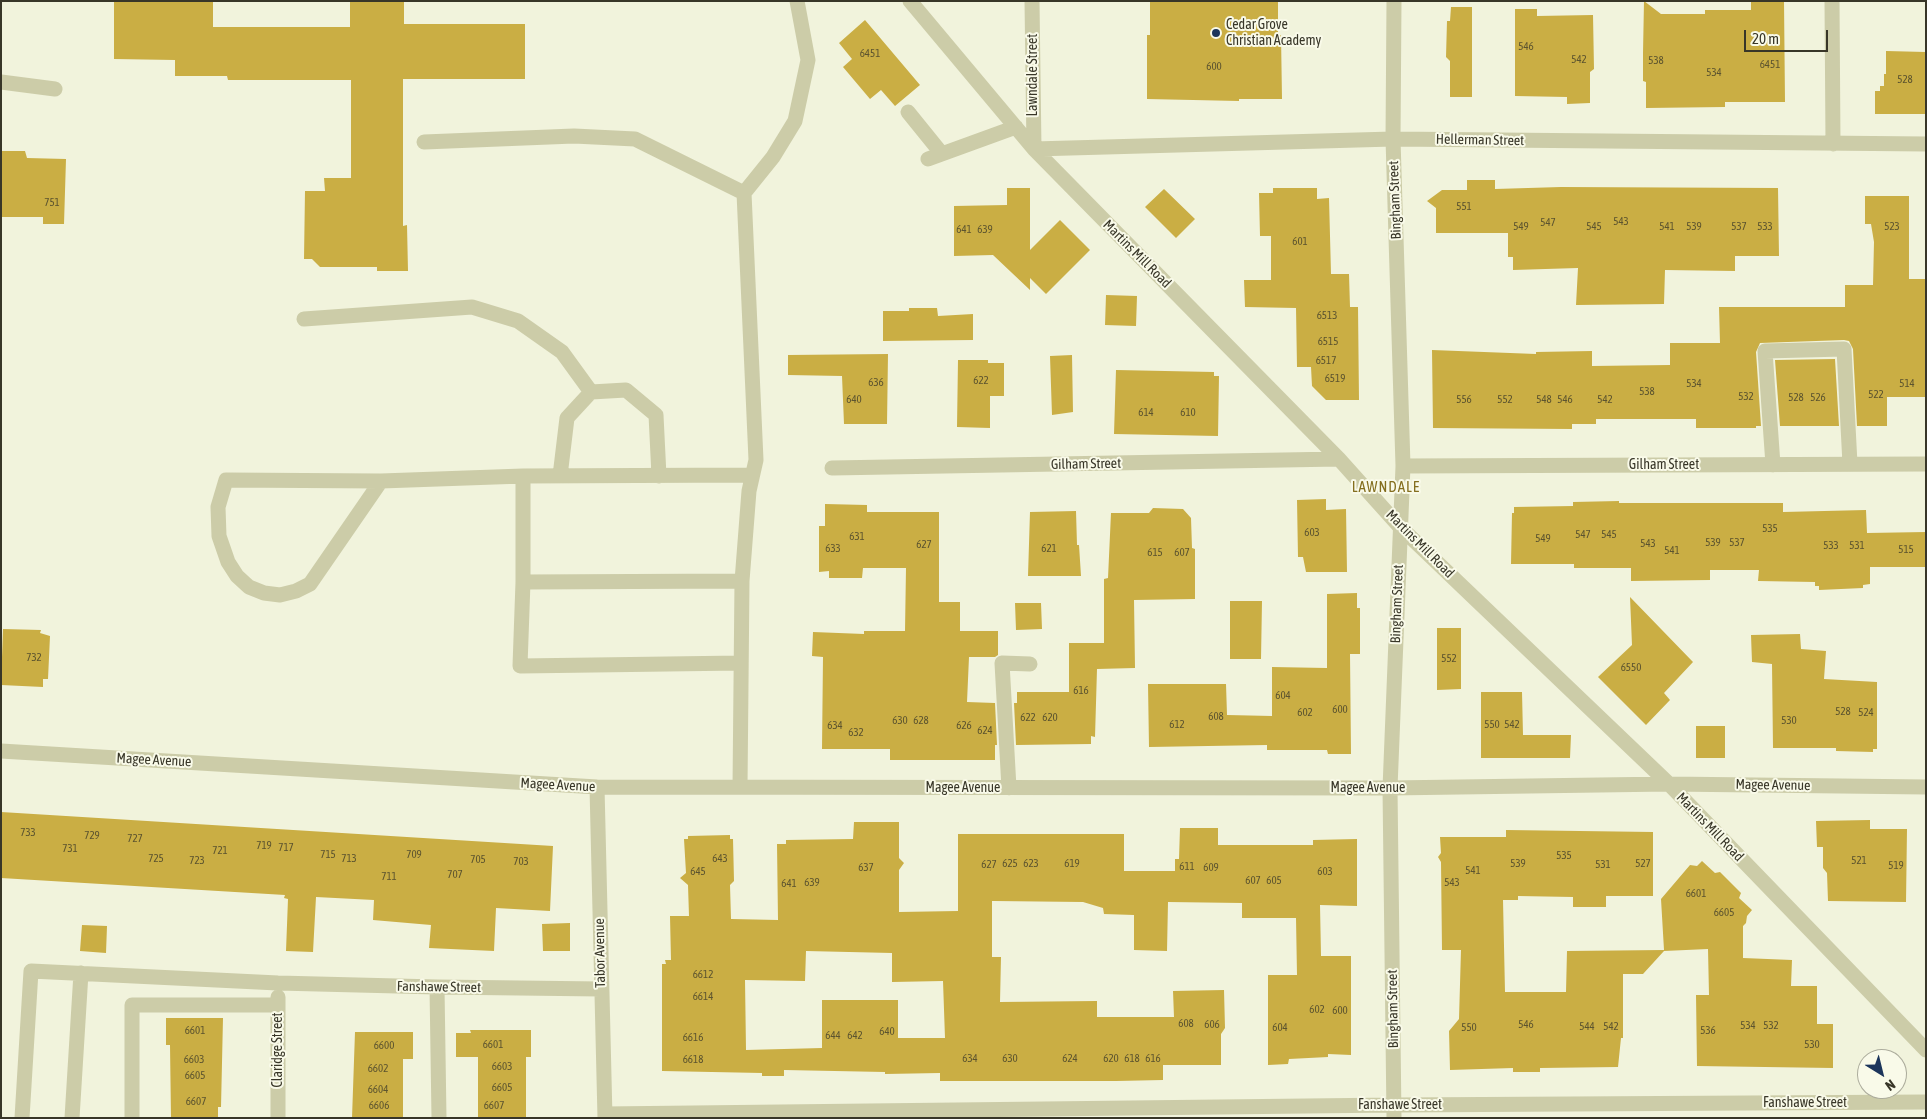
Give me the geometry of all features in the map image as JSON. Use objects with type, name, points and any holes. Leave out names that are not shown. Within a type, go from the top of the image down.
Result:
[{"type":"street","points":[[740,788],[742,581],[752,475],[756,460],[744,193],[772,157],[795,121],[808,60],[797,1]]},
{"type":"street","name":"Martins Mill Road","points":[[910,1],[1034,149],[1340,459],[1400,527],[1669,784],[1926,1050]]},
{"type":"street","name":"Lawndale Street","points":[[1032,1],[1034,149]]},
{"type":"street","name":"Bingham Street","points":[[1394,1],[1393,139],[1403,466],[1390,788],[1394,1111]]},
{"type":"street","points":[[1832,1],[1833,144]]},
{"type":"street","points":[[1,82],[55,89]]},
{"type":"street","points":[[908,112],[935,157],[1016,127]]},
{"type":"street","points":[[424,142],[574,136],[634,139],[744,193]]},
{"type":"street","name":"Hellerman Street","points":[[1034,149],[1393,139],[1926,144]]},
{"type":"street","points":[[304,319],[472,307],[518,321],[562,352],[591,392]]},
{"type":"street","points":[[1773,465],[1765,351],[1844,349],[1850,464]]},
{"type":"street","points":[[560,476],[567,418],[591,392],[626,390],[656,415],[658,476]]},
{"type":"street","name":"Gilham Street","points":[[832,468],[1340,459]]},
{"type":"street","name":"Gilham Street","points":[[1403,466],[1926,464]]},
{"type":"street","points":[[381,481],[310,584],[296,591],[280,595],[264,593],[249,587],[237,576],[228,562],[219,536],[218,507],[226,480],[381,481],[523,476],[752,475]]},
{"type":"street","points":[[523,476],[523,582],[520,666],[741,663]]},
{"type":"street","points":[[523,582],[742,581]]},
{"type":"street","points":[[1009,788],[1002,664],[1030,664]]},
{"type":"street","name":"Magee Avenue","points":[[1,751],[597,787],[1390,788],[1669,784],[1926,787]]},
{"type":"street","name":"Tabor Avenue","points":[[597,787],[600,989],[605,1116]]},
{"type":"street","name":"Fanshawe Street","points":[[22,1118],[31,971],[278,983],[437,988],[600,989]]},
{"type":"street","points":[[72,1118],[81,974]]},
{"type":"street","name":"Claridge Street","points":[[278,983],[278,1118]]},
{"type":"street","points":[[437,988],[439,1118]]},
{"type":"street","points":[[132,1118],[132,1005],[278,1005]]},
{"type":"street","name":"Fanshawe Street","points":[[605,1116],[1394,1111],[1926,1102]]},
{"type":"building","points":[[114,1],[213,1],[213,27],[350,27],[350,1],[404,1],[404,24],[525,24],[525,79],[403,79],[403,226],[407,225],[408,271],[377,271],[377,267],[320,267],[312,259],[304,259],[305,191],[325,191],[324,178],[351,178],[351,80],[228,80],[227,76],[175,76],[175,60],[114,59]]},
{"type":"building","points":[[1150,1],[1278,1],[1278,35],[1281,35],[1282,99],[1239,99],[1239,101],[1147,99],[1147,35],[1150,35]]},
{"type":"building","points":[[1644,1],[1661,14],[1705,14],[1705,10],[1751,10],[1751,1],[1784,1],[1785,102],[1725,102],[1725,107],[1646,108],[1646,82],[1643,81]]},
{"type":"building","points":[[1451,7],[1472,7],[1472,97],[1450,97],[1450,61],[1446,57],[1447,21],[1450,21]]},
{"type":"building","points":[[1515,9],[1537,9],[1537,16],[1593,15],[1594,69],[1590,72],[1590,103],[1567,104],[1567,97],[1515,96]]},
{"type":"building","points":[[865,20],[920,85],[895,106],[881,90],[870,99],[843,67],[852,59],[839,43]]},
{"type":"building","points":[[1886,51],[1926,52],[1926,114],[1875,114],[1875,91],[1880,91],[1880,86],[1884,86]]},
{"type":"building","points":[[1,151],[25,151],[27,158],[66,159],[64,224],[43,224],[43,217],[1,217]]},
{"type":"building","points":[[1467,180],[1495,180],[1495,189],[1561,187],[1778,188],[1779,256],[1735,256],[1735,271],[1665,270],[1664,304],[1576,305],[1578,268],[1513,270],[1513,257],[1508,257],[1508,233],[1436,233],[1436,208],[1427,201],[1442,190],[1467,190]]},
{"type":"building","points":[[1007,188],[1030,188],[1030,250],[1060,220],[1090,250],[1046,294],[1030,278],[1030,290],[993,255],[954,256],[954,206],[1007,205]]},
{"type":"building","points":[[1273,188],[1317,188],[1317,199],[1329,198],[1331,274],[1349,274],[1350,307],[1358,307],[1359,400],[1326,400],[1312,386],[1311,367],[1297,367],[1296,308],[1245,307],[1244,280],[1271,280],[1271,236],[1260,236],[1259,193],[1273,193]]},
{"type":"building","points":[[1164,189],[1195,219],[1176,238],[1145,207]]},
{"type":"building","points":[[1865,196],[1909,196],[1909,279],[1926,279],[1926,397],[1887,397],[1887,426],[1857,426],[1853,349],[1849,341],[1844,340],[1760,343],[1756,352],[1761,426],[1756,426],[1756,428],[1696,428],[1696,419],[1596,419],[1596,424],[1572,424],[1572,429],[1433,428],[1432,350],[1536,354],[1536,352],[1592,351],[1592,366],[1670,365],[1670,343],[1720,343],[1719,307],[1845,307],[1845,285],[1873,285],[1874,242],[1871,224],[1865,224]]},
{"type":"building","points":[[1106,295],[1137,296],[1136,326],[1105,325]]},
{"type":"building","points":[[909,308],[937,308],[938,316],[973,314],[973,340],[883,341],[883,311],[909,311]]},
{"type":"building","points":[[888,354],[887,424],[844,424],[842,376],[788,375],[788,355]]},
{"type":"building","points":[[1072,355],[1073,412],[1052,415],[1050,356]]},
{"type":"building","points":[[1835,359],[1839,426],[1780,426],[1775,360]]},
{"type":"building","points":[[958,360],[988,360],[988,363],[1004,363],[1004,396],[990,396],[990,428],[957,427]]},
{"type":"building","points":[[1116,370],[1214,372],[1214,376],[1219,376],[1218,436],[1114,434]]},
{"type":"building","points":[[1326,499],[1326,510],[1346,509],[1347,572],[1306,572],[1303,557],[1298,557],[1297,500]]},
{"type":"building","points":[[1619,501],[1619,503],[1783,503],[1783,512],[1866,510],[1867,533],[1926,532],[1926,567],[1870,567],[1870,584],[1863,585],[1863,588],[1819,590],[1819,586],[1815,586],[1815,582],[1758,581],[1759,570],[1710,570],[1710,580],[1631,581],[1631,568],[1574,568],[1574,564],[1511,564],[1512,513],[1514,513],[1514,507],[1573,506],[1573,502]]},
{"type":"building","points":[[825,504],[867,505],[867,512],[939,512],[939,602],[960,602],[960,631],[998,631],[998,655],[995,657],[969,657],[967,702],[995,703],[997,745],[995,745],[995,760],[890,760],[890,749],[822,749],[823,657],[812,656],[813,632],[864,634],[864,631],[905,631],[906,568],[863,568],[862,578],[829,578],[829,571],[819,572],[819,526],[825,526]]},
{"type":"building","points":[[1153,508],[1183,509],[1191,518],[1192,548],[1195,549],[1195,599],[1134,600],[1135,668],[1097,669],[1095,737],[1091,736],[1091,744],[1016,745],[1014,703],[1017,703],[1017,692],[1069,692],[1069,643],[1104,643],[1104,579],[1108,578],[1111,513],[1149,513]]},
{"type":"building","points":[[1076,511],[1077,545],[1079,545],[1081,576],[1028,576],[1030,512]]},
{"type":"building","points":[[1357,593],[1357,608],[1360,608],[1360,654],[1350,654],[1351,754],[1328,754],[1327,750],[1267,750],[1267,745],[1149,747],[1148,684],[1226,684],[1227,715],[1272,716],[1272,667],[1327,668],[1327,594]]},
{"type":"building","points":[[1630,597],[1693,662],[1664,693],[1670,700],[1646,725],[1598,677],[1632,645]]},
{"type":"building","points":[[1230,601],[1262,601],[1261,659],[1230,659]]},
{"type":"building","points":[[1015,603],[1041,603],[1042,629],[1016,630]]},
{"type":"building","points":[[1437,628],[1461,628],[1461,689],[1437,690]]},
{"type":"building","points":[[3,629],[41,630],[40,633],[50,636],[48,679],[43,679],[43,687],[1,685]]},
{"type":"building","points":[[1800,634],[1801,649],[1826,651],[1824,679],[1877,682],[1877,749],[1873,749],[1873,752],[1836,751],[1836,748],[1773,748],[1772,664],[1752,662],[1751,635]]},
{"type":"building","points":[[1481,692],[1522,692],[1523,735],[1571,735],[1570,758],[1481,758]]},
{"type":"building","points":[[1696,726],[1725,726],[1725,758],[1696,758]]},
{"type":"building","points":[[1,812],[553,846],[550,911],[496,908],[494,951],[429,948],[431,925],[373,920],[374,900],[316,897],[313,952],[286,951],[288,899],[284,898],[285,895],[1,878]]},
{"type":"building","points":[[1870,820],[1870,829],[1907,829],[1906,902],[1828,901],[1827,873],[1823,868],[1823,847],[1817,847],[1816,821]]},
{"type":"building","points":[[854,822],[899,822],[899,858],[904,863],[899,870],[899,912],[958,911],[958,834],[1124,834],[1124,871],[1175,871],[1175,859],[1179,859],[1180,828],[1218,828],[1218,845],[1313,845],[1313,840],[1357,839],[1357,906],[1320,905],[1321,956],[1351,956],[1351,1055],[1328,1054],[1328,1057],[1289,1059],[1288,1064],[1268,1065],[1268,975],[1297,975],[1296,918],[1242,918],[1242,903],[1168,902],[1167,951],[1134,950],[1134,915],[1104,914],[1103,908],[1083,902],[992,901],[992,957],[1001,957],[1000,1002],[1097,1001],[1097,1017],[1174,1017],[1173,991],[1224,990],[1225,1028],[1221,1034],[1221,1065],[1163,1065],[1163,1080],[1116,1081],[940,1081],[940,1073],[885,1074],[885,1072],[784,1070],[784,1076],[762,1076],[762,1073],[662,1071],[662,964],[666,964],[665,960],[671,960],[670,916],[689,916],[688,885],[680,878],[686,873],[684,839],[688,839],[688,836],[730,835],[730,839],[733,839],[734,881],[730,885],[731,919],[778,920],[777,844],[786,844],[786,840],[853,839]],"holes":[[[806,951],[892,953],[892,982],[943,981],[945,1038],[898,1038],[898,1000],[822,1000],[822,1048],[746,1050],[745,980],[805,981]]]},
{"type":"building","points":[[1506,830],[1653,832],[1653,896],[1606,896],[1606,907],[1573,907],[1573,897],[1518,896],[1518,900],[1503,900],[1505,992],[1566,992],[1567,951],[1664,950],[1661,899],[1690,865],[1697,866],[1702,861],[1715,873],[1720,872],[1741,893],[1739,898],[1752,910],[1743,926],[1743,958],[1792,960],[1791,986],[1817,986],[1817,1024],[1833,1024],[1833,1068],[1697,1066],[1696,995],[1709,995],[1708,949],[1664,951],[1643,974],[1623,974],[1623,1038],[1621,1038],[1618,1067],[1540,1068],[1540,1072],[1513,1072],[1513,1068],[1450,1070],[1449,1031],[1459,1019],[1461,950],[1442,950],[1441,862],[1438,857],[1441,853],[1440,837],[1506,837]]},
{"type":"building","points":[[570,923],[570,951],[543,951],[542,924]]},
{"type":"building","points":[[82,925],[107,926],[106,953],[80,951]]},
{"type":"building","points":[[166,1018],[223,1018],[221,1107],[218,1107],[218,1118],[171,1118],[170,1045],[166,1045]]},
{"type":"building","points":[[470,1030],[531,1030],[531,1057],[526,1057],[526,1118],[478,1118],[478,1057],[456,1057],[456,1033],[471,1033]]},
{"type":"building","points":[[355,1032],[413,1032],[413,1059],[403,1059],[403,1118],[352,1118]]},
{"type":"place","name":"Cedar Grove Christian Academy","points":[[1216,33]]},
{"type":"district","name":"LAWNDALE","points":[[1386,487]]}]
